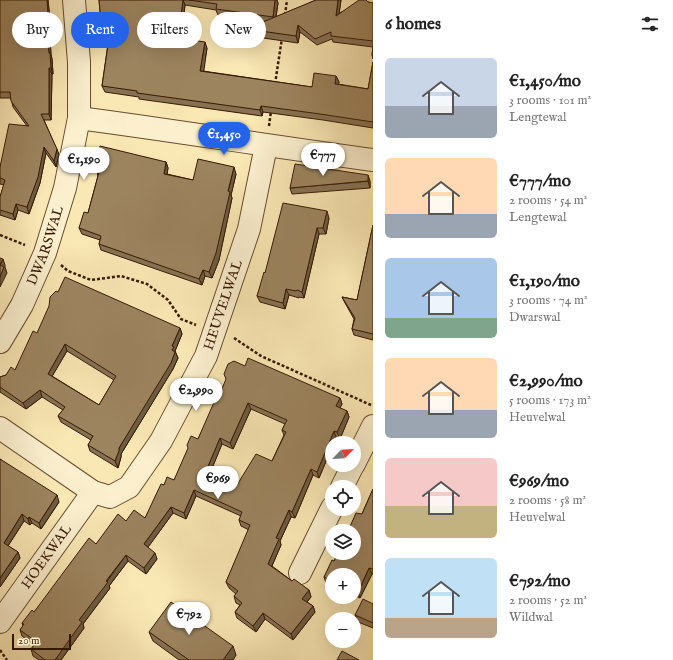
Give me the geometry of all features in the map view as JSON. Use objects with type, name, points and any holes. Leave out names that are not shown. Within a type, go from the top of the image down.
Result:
[{"type":"street","name":"DWARSWAL","points":[[0,342],[22,305],[45,253],[65,188],[79,118],[79,62],[74,0]]},
{"type":"street","points":[[79,118],[266,146],[373,160]]},
{"type":"street","name":"HEUVELWAL","points":[[0,428],[93,492],[110,497],[129,487],[161,441],[206,356],[249,230],[266,146]]},
{"type":"street","points":[[361,450],[373,426]]},
{"type":"street","name":"HOEKWAL","points":[[0,622],[93,492]]},
{"type":"street","points":[[300,573],[328,516]]},
{"type":"path","points":[[285,15],[287,0]]},
{"type":"path","points":[[275,85],[283,31]]},
{"type":"path","points":[[266,146],[272,108]]},
{"type":"path","points":[[0,235],[45,253],[68,271],[91,280],[121,276],[147,284],[168,300],[180,320],[201,326],[216,328],[261,356],[373,406]]},
{"type":"path","points":[[0,650],[7,660]]},
{"type":"building","points":[[0,0],[47,0],[48,12],[12,12],[12,48],[49,48],[51,68],[49,68],[49,114],[41,114],[57,149],[54,161],[44,147],[38,177],[27,207],[16,204],[13,214],[0,210],[0,197],[5,180],[0,178],[0,167],[9,124],[29,126],[11,101],[10,92],[0,92]]},
{"type":"building","points":[[99,0],[183,0],[181,12],[137,12],[137,48],[202,48],[202,42],[205,42],[200,71],[312,87],[314,73],[336,76],[335,84],[368,89],[373,62],[373,122],[261,106],[260,110],[137,93],[137,91],[102,86],[108,48],[129,48],[129,12],[100,12]]},
{"type":"building","points":[[189,0],[275,0],[273,17],[266,16],[266,12],[237,12],[216,9],[217,4]]},
{"type":"building","points":[[316,0],[338,0],[336,16],[359,0],[366,0],[373,3],[373,41],[331,36],[331,32],[315,39],[298,25],[296,36],[266,32],[266,21]]},
{"type":"building","points":[[100,146],[166,162],[164,174],[193,180],[198,159],[234,167],[228,191],[230,192],[216,253],[209,272],[203,270],[199,279],[99,244],[101,236],[79,228],[84,212],[88,213],[99,172],[97,171],[98,165],[96,165]]},
{"type":"building","points":[[295,164],[368,175],[368,181],[290,188]]},
{"type":"building","points":[[283,203],[327,211],[323,228],[317,228],[302,292],[286,289],[283,303],[257,296],[264,272],[265,273]]},
{"type":"building","points":[[373,225],[373,334],[352,329],[355,318],[342,297],[357,300]]},
{"type":"building","points":[[0,258],[3,259],[0,265]]},
{"type":"building","points":[[0,265],[4,267],[0,277]]},
{"type":"building","points":[[65,277],[180,328],[172,346],[174,347],[172,350],[175,352],[171,363],[119,448],[115,461],[88,445],[93,436],[58,416],[65,407],[40,390],[23,403],[0,387],[0,377],[6,375],[11,367],[15,370],[33,331],[37,333],[49,306],[50,297],[56,291],[58,292]],"holes":[[[65,344],[116,376],[99,405],[48,374]]]},
{"type":"building","points":[[248,358],[340,398],[336,406],[347,411],[337,432],[334,431],[332,436],[325,436],[325,453],[317,472],[311,469],[292,512],[289,510],[276,538],[279,539],[268,564],[292,581],[294,579],[309,590],[302,599],[313,606],[291,634],[263,613],[253,626],[235,612],[242,603],[234,596],[238,591],[226,582],[250,525],[239,520],[242,512],[194,490],[184,513],[171,507],[144,544],[155,553],[144,568],[126,555],[106,581],[108,582],[79,620],[82,622],[55,660],[45,660],[31,649],[37,642],[20,630],[24,624],[22,623],[32,610],[34,612],[89,538],[96,544],[118,514],[126,521],[134,510],[145,518],[161,484],[164,485],[167,477],[174,480],[188,448],[187,445],[191,436],[198,439],[226,379],[224,374],[228,364],[234,361],[245,366]],"holes":[[[248,403],[287,420],[282,430],[286,432],[272,461],[256,454],[237,485],[206,471],[220,438],[230,443]]]},
{"type":"building","points":[[0,459],[57,495],[39,523],[29,517],[28,519],[22,514],[4,543],[18,552],[0,578]]},
{"type":"building","points":[[373,489],[373,569],[369,568],[361,585],[361,568],[328,568],[332,560],[361,560],[361,524],[351,524],[355,516],[361,516]]},
{"type":"building","points":[[363,599],[373,604],[373,623],[361,618],[361,612],[356,612]]},
{"type":"building","points":[[171,602],[233,646],[223,660],[189,660],[149,632]]},
{"type":"building","points":[[342,651],[359,660],[337,660]]}]
